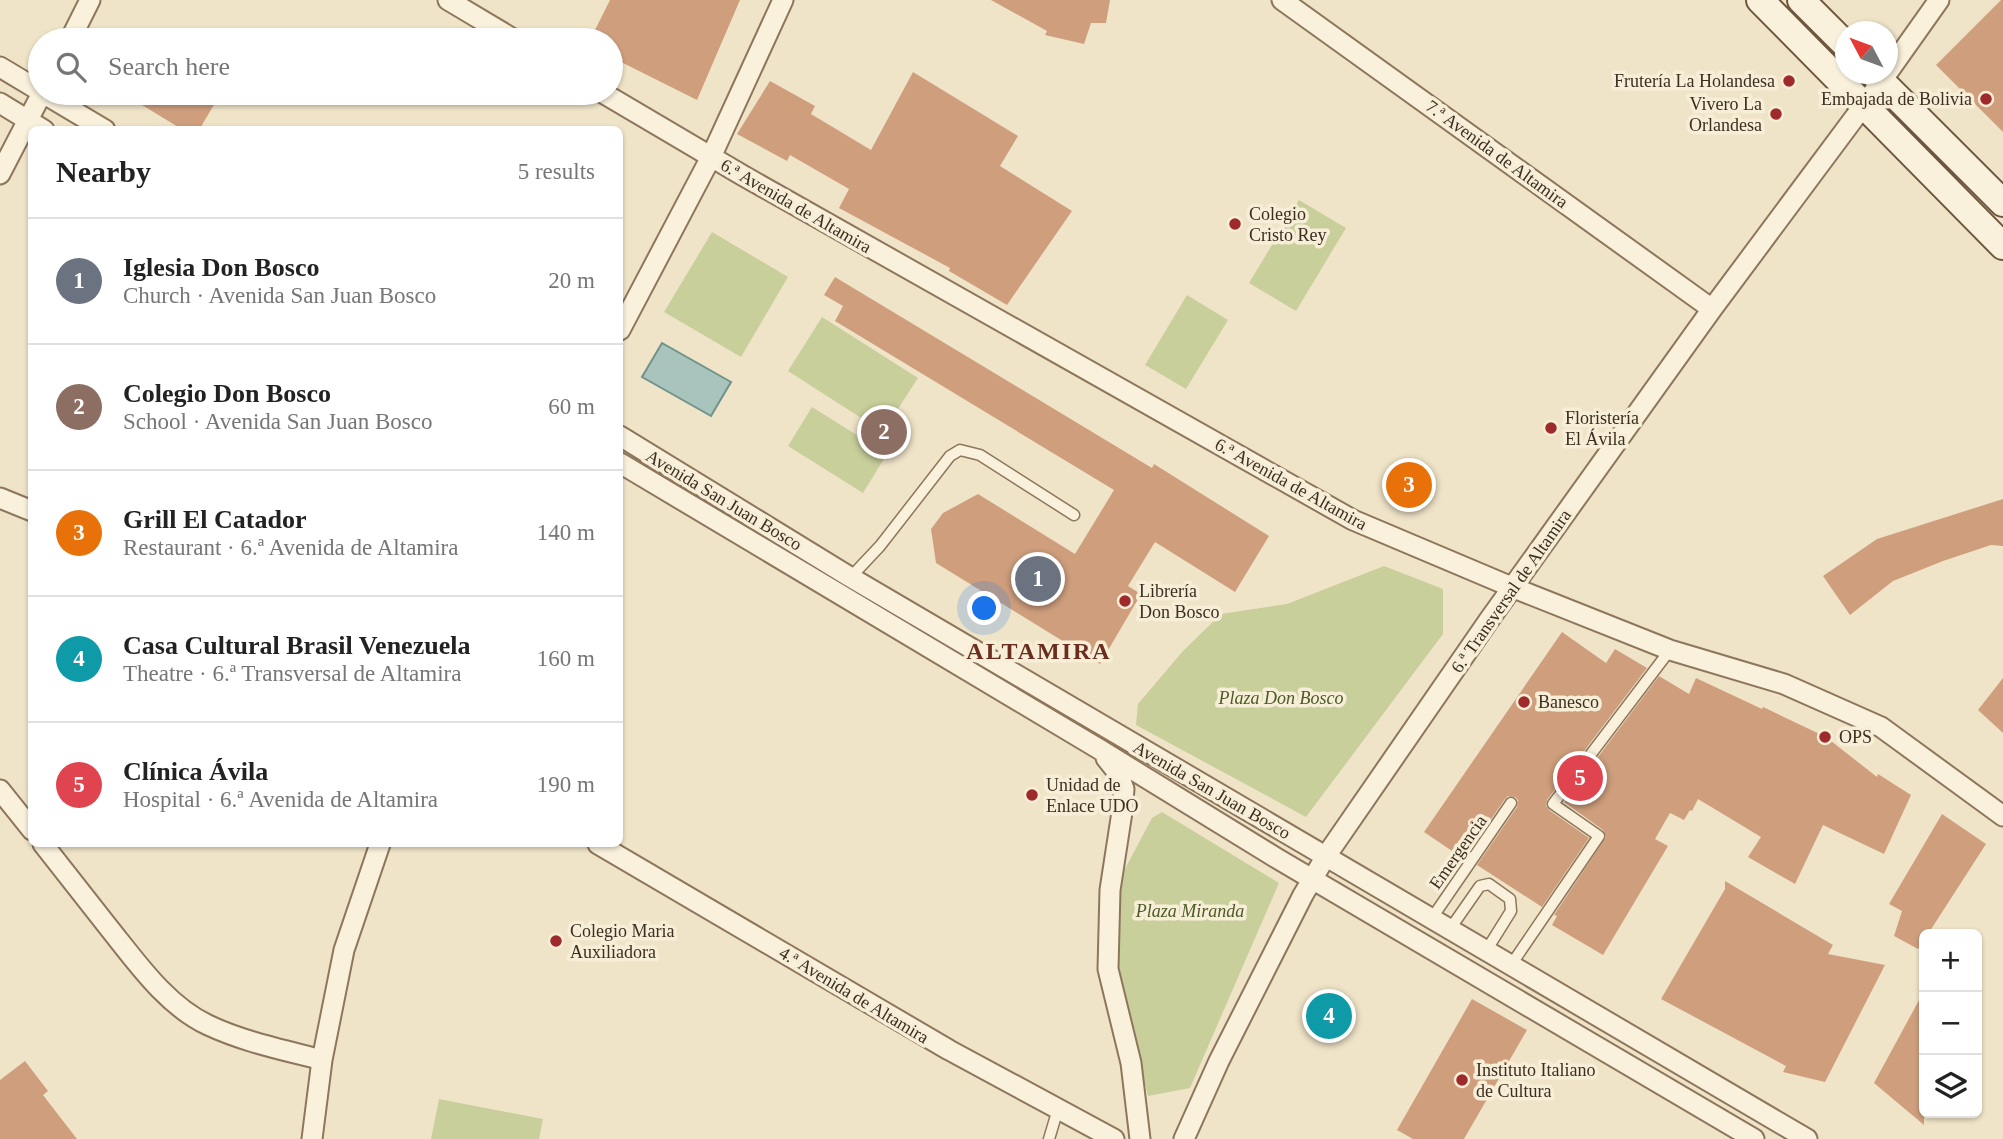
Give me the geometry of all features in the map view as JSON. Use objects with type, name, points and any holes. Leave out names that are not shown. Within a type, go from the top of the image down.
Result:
[{"type":"main road","points":[[1760,0],[2003,246]]},
{"type":"main road","points":[[1801,0],[1835,34]]},
{"type":"main road","points":[[1891,84],[2003,203]]},
{"type":"street","points":[[76,28],[90,0]]},
{"type":"street","points":[[448,0],[495,28]]},
{"type":"street","points":[[623,324],[711,158],[783,0]]},
{"type":"street","name":"7.ª Avenida de Altamira","points":[[1282,0],[1712,309]]},
{"type":"street","name":"6.ª Transversal de Altamira","points":[[1898,54],[1939,0]]},
{"type":"street","points":[[0,67],[28,84]]},
{"type":"street","name":"6.ª Transversal de Altamira","points":[[1184,1139],[1219,1060],[1326,856],[1712,309],[1876,84]]},
{"type":"street","points":[[0,103],[36,125],[40,105]]},
{"type":"street","points":[[64,105],[98,126]]},
{"type":"street","name":"6.ª Avenida de Altamira","points":[[623,105],[711,158],[1353,520],[1670,650],[1784,684],[1881,727],[2003,816]]},
{"type":"street","points":[[0,174],[28,136]]},
{"type":"street","name":"Avenida San Juan Bosco","points":[[623,438],[850,577],[1807,1139]]},
{"type":"street","name":"Avenida San Juan Bosco","points":[[623,465],[1312,879],[1754,1139]]},
{"type":"street","points":[[0,498],[28,509]]},
{"type":"street","points":[[1099,749],[1118,773],[1124,789],[1110,890],[1108,969],[1131,1063],[1140,1139]]},
{"type":"street","points":[[0,790],[28,825]]},
{"type":"street","points":[[45,847],[136,961],[168,997],[184,1010],[208,1025],[232,1034],[322,1060]]},
{"type":"street","points":[[312,1139],[322,1060],[344,950],[379,847]]},
{"type":"street","name":"4.ª Avenida de Altamira","points":[[603,847],[948,1050],[1114,1139]]},
{"type":"lane","points":[[838,594],[850,577],[880,546],[950,456],[960,450],[980,455],[1074,515]]},
{"type":"lane","points":[[1510,966],[1599,836],[1553,804],[1670,650]]},
{"type":"lane","name":"Emergencia","points":[[1432,918],[1511,803]]},
{"type":"lane","points":[[1450,929],[1480,886],[1489,884],[1510,899],[1511,911],[1486,951]]},
{"type":"lane","points":[[1049,1139],[1058,1109]]},
{"type":"green space","points":[[1299,200],[1346,228],[1296,311],[1249,283]]},
{"type":"green space","points":[[712,232],[788,277],[741,357],[664,312]]},
{"type":"green space","points":[[1187,295],[1228,320],[1186,389],[1145,365]]},
{"type":"green space","points":[[822,317],[918,378],[883,432],[788,371]]},
{"type":"green space","points":[[812,407],[887,454],[863,493],[788,446]]},
{"type":"green space","name":"Plaza Don Bosco","points":[[1384,566],[1443,589],[1443,634],[1306,817],[1136,725],[1138,704],[1183,651],[1221,614],[1287,604]]},
{"type":"green space","name":"Plaza Miranda","points":[[1162,812],[1279,883],[1190,1088],[1148,1096],[1116,965],[1119,880],[1152,818]]},
{"type":"green space","points":[[439,1099],[543,1119],[539,1139],[431,1139]]},
{"type":"water","points":[[662,343],[731,382],[711,416],[642,377]]},
{"type":"building","points":[[610,0],[740,0],[697,100],[623,63],[623,28],[596,28]]},
{"type":"building","points":[[991,0],[1110,0],[1106,23],[1091,23],[1084,44],[1045,35],[1047,31]]},
{"type":"building","name":"Embajada de Bolivia","points":[[2003,0],[2003,132],[1936,65]]},
{"type":"building","points":[[913,72],[1018,136],[1000,166],[1072,211],[1007,305],[949,271],[950,268],[839,208],[849,189],[790,155],[787,161],[737,134],[770,81],[815,106],[811,114],[871,150]]},
{"type":"building","points":[[142,105],[214,105],[201,126],[176,126]]},
{"type":"building","points":[[835,277],[1152,468],[1154,464],[1269,536],[1235,592],[1155,542],[1128,586],[1141,594],[1100,664],[936,563],[931,529],[943,513],[978,494],[1075,554],[1114,490],[835,321],[843,306],[824,295]]},
{"type":"building","points":[[2003,499],[2003,546],[1991,545],[1893,581],[1850,615],[1823,576],[1877,539]]},
{"type":"building","points":[[1562,632],[1606,663],[1615,649],[1647,668],[1547,800],[1546,806],[1549,810],[1589,838],[1542,907],[1477,865],[1517,807],[1518,800],[1515,797],[1508,796],[1505,799],[1465,857],[1424,832]]},
{"type":"building","points":[[1659,676],[1689,694],[1696,678],[1762,709],[1763,707],[1826,737],[1877,777],[1878,774],[1911,795],[1884,854],[1823,825],[1795,884],[1748,857],[1761,837],[1698,799],[1684,820],[1670,813],[1655,839],[1668,846],[1603,955],[1552,925],[1557,916],[1554,915],[1606,837],[1603,830],[1564,802]]},
{"type":"building","points":[[2003,678],[2003,733],[1978,710]]},
{"type":"building","points":[[1942,814],[1986,844],[1931,929],[1919,929],[1918,949],[1894,936],[1902,911],[1889,904]]},
{"type":"building","points":[[1725,881],[1833,945],[1828,954],[1885,965],[1825,1082],[1783,1072],[1786,1066],[1661,999],[1725,889]]},
{"type":"building","name":"Instituto Italiano de Cultura","points":[[1472,999],[1527,1030],[1464,1139],[1413,1139],[1397,1130]]},
{"type":"building","points":[[1919,1000],[1919,1118],[1924,1118],[1924,1125],[1874,1083]]},
{"type":"building","points":[[25,1061],[48,1091],[43,1095],[77,1139],[0,1139],[0,1080]]},
{"type":"place","name":"Frutería La Holandesa","points":[[1789,81]]},
{"type":"place","name":"Embajada de Bolivia","points":[[1986,99]]},
{"type":"place","name":"Vivero La Orlandesa","points":[[1776,114]]},
{"type":"place","name":"Colegio Cristo Rey","points":[[1235,224]]},
{"type":"place","name":"Floristería El Ávila","points":[[1551,428]]},
{"type":"place","name":"Colegio Don Bosco","points":[[884,432]]},
{"type":"place","name":"Grill El Catador","points":[[1409,485]]},
{"type":"place","name":"Iglesia Don Bosco","points":[[1038,579]]},
{"type":"place","name":"Librería Don Bosco","points":[[1125,601]]},
{"type":"place","name":"Banesco","points":[[1524,702]]},
{"type":"place","name":"OPS","points":[[1825,737]]},
{"type":"place","name":"Clínica Ávila","points":[[1580,778]]},
{"type":"place","name":"Unidad de Enlace UDO","points":[[1032,795]]},
{"type":"place","name":"Colegio Maria Auxiliadora","points":[[556,941]]},
{"type":"place","name":"Casa Cultural Brasil Venezuela","points":[[1329,1016]]},
{"type":"place","name":"Instituto Italiano de Cultura","points":[[1462,1080]]},
{"type":"district","name":"ALTAMIRA","points":[[1039,651]]}]
